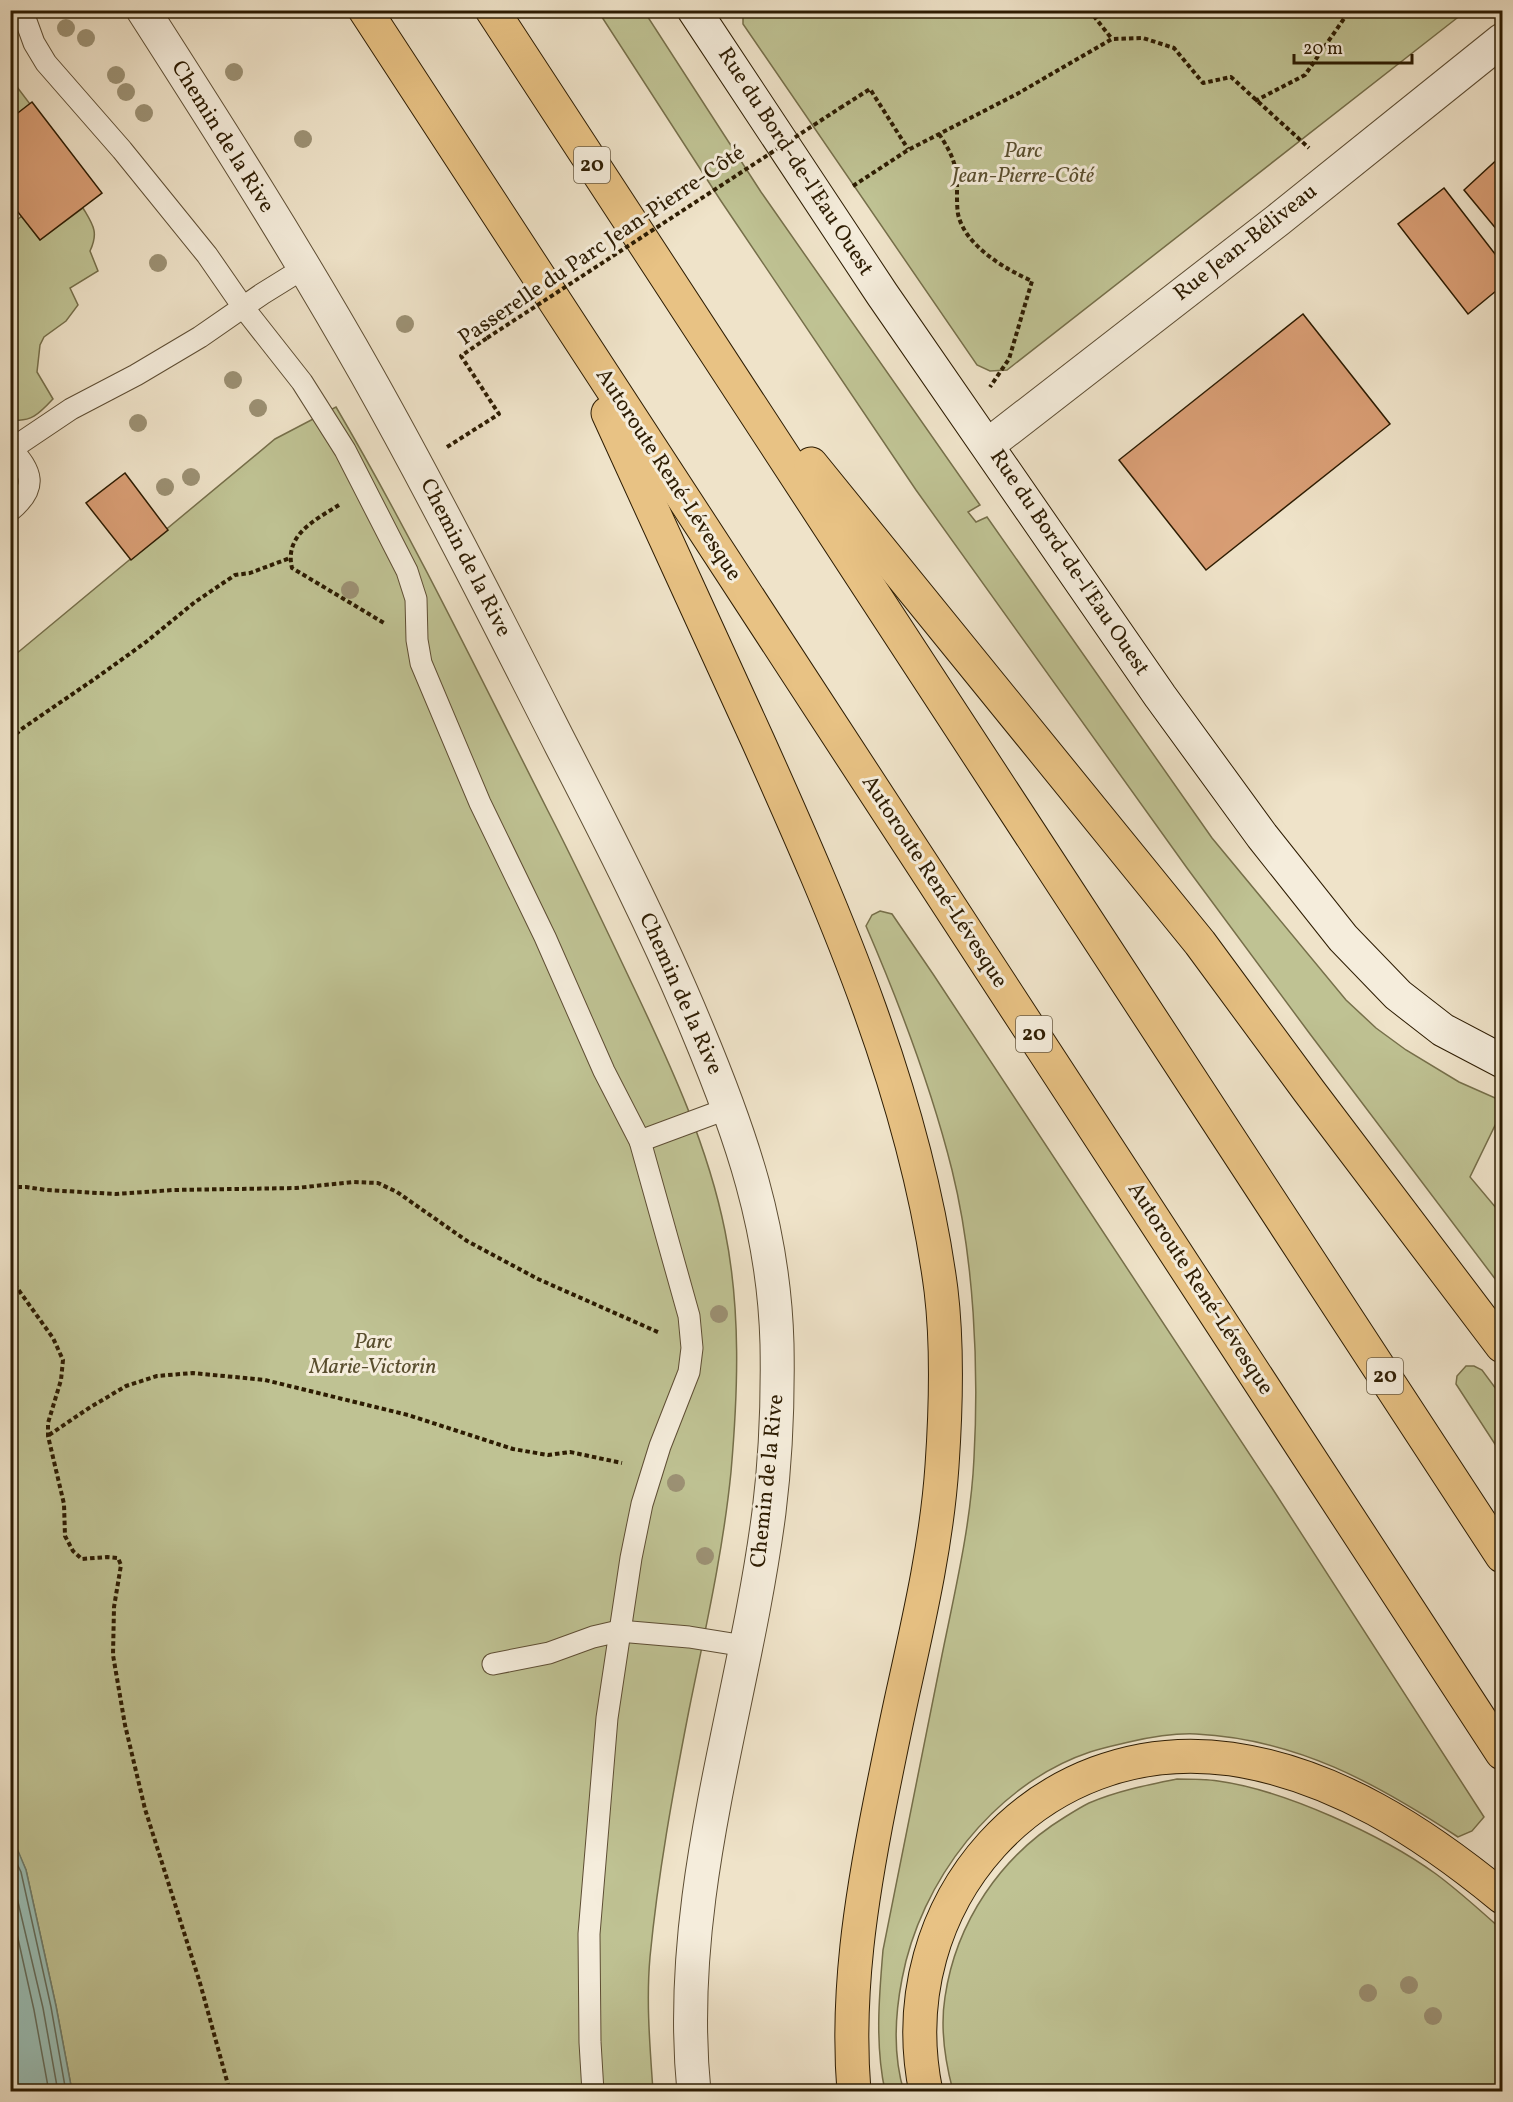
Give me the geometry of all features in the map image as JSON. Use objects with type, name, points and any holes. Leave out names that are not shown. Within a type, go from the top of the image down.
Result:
[{"type":"highway","name":"Autoroute René-Lévesque","points":[[365,10],[1503,1753]]},
{"type":"highway","name":"20","points":[[492,10],[1503,1556]]},
{"type":"highway","points":[[564,316],[820,884],[869,1010],[904,1115],[928,1210],[941,1294],[946,1376],[942,1473],[929,1563],[862,1895],[851,2019],[854,2091]]},
{"type":"highway","points":[[692,319],[1200,943],[1503,1346]]},
{"type":"highway","points":[[926,2091],[919,2039],[922,1990],[935,1939],[955,1894],[983,1853],[1023,1814],[1054,1794],[1096,1774],[1123,1766],[1178,1757],[1231,1759],[1281,1770],[1336,1790],[1384,1814],[1432,1843],[1503,1897]]},
{"type":"street","name":"Chemin de la Rive","points":[[143,10],[366,372],[591,803],[683,995],[729,1108],[762,1212],[776,1317],[775,1451],[768,1516],[699,1888],[690,1998],[690,2052],[694,2091]]},
{"type":"street","name":"Rue du Bord-de-l'Eau Ouest","points":[[694,10],[823,208],[1194,744],[1262,836],[1343,938],[1412,1008],[1462,1041],[1503,1061]]},
{"type":"street","name":"Rue Jean-Béliveau","points":[[988,445],[1503,40]]},
{"type":"lane","points":[[24,10],[34,43],[46,63],[122,150],[207,255],[243,307],[302,382],[345,450],[407,571],[416,599],[417,640],[421,663],[480,803],[545,937],[604,1071],[640,1141],[690,1316],[692,1348],[689,1372],[651,1472],[633,1547],[607,1718],[589,1934],[593,2091]]},
{"type":"lane","points":[[10,511],[25,497],[31,481],[23,461],[11,448],[71,409],[136,375],[200,337],[304,268]]},
{"type":"lane","points":[[640,1141],[729,1108]]},
{"type":"lane","points":[[493,1664],[549,1653],[593,1637],[619,1631],[689,1637],[745,1646]]},
{"type":"path","points":[[1089,10],[1112,39]]},
{"type":"path","points":[[1255,101],[1305,75],[1350,10]]},
{"type":"path","points":[[847,190],[908,150],[1017,94],[1112,39],[1143,38],[1174,48],[1203,83],[1231,77],[1255,101],[1337,172]]},
{"type":"path","name":"Passerelle du Parc Jean-Pierre-Côté","points":[[438,451],[445,449],[500,414],[460,356],[863,93],[870,89],[908,150]]},
{"type":"path","points":[[939,134],[954,161],[958,214],[963,227],[989,256],[1005,269],[1032,281],[1009,359],[990,388]]},
{"type":"path","points":[[10,212],[16,208]]},
{"type":"path","points":[[364,488],[307,526],[296,537],[291,548],[292,568],[378,620],[417,640]]},
{"type":"path","points":[[10,739],[235,575],[250,573],[290,558]]},
{"type":"path","points":[[10,1187],[26,1186],[46,1190],[116,1194],[296,1188],[353,1182],[378,1183],[397,1192],[468,1241],[538,1279],[647,1328],[669,1336],[691,1338]]},
{"type":"path","points":[[10,1278],[53,1338],[63,1360],[61,1380],[48,1423],[48,1436],[64,1504],[65,1536],[73,1551],[82,1559],[118,1558],[121,1565],[114,1607],[113,1655],[125,1725],[145,1809],[200,1983],[230,2091]]},
{"type":"path","points":[[48,1436],[126,1386],[156,1376],[193,1373],[265,1380],[408,1415],[513,1449],[548,1455],[570,1452],[604,1458],[651,1472]]},
{"type":"green space","name":"Parc Jean-Pierre-Côté","points":[[743,10],[1466,11],[1007,370],[990,371],[977,365],[743,24]]},
{"type":"green space","points":[[598,11],[644,11],[761,192],[980,505],[968,512],[976,522],[987,517],[1212,838],[1346,1000],[1376,1028],[1406,1050],[1459,1082],[1502,1101],[1502,1111],[1470,1177],[1502,1215],[1502,1288],[1187,868],[916,490],[721,201]]},
{"type":"green space","points":[[11,79],[30,104],[11,119]]},
{"type":"green space","points":[[83,208],[94,229],[90,251],[98,271],[70,288],[78,305],[66,321],[44,337],[40,345],[37,372],[53,399],[29,419],[10,419],[10,225],[22,216],[40,240]]},
{"type":"green space","name":"Parc Marie-Victorin","points":[[336,407],[445,607],[634,988],[687,1107],[709,1168],[725,1231],[734,1291],[737,1351],[731,1472],[718,1562],[677,1772],[657,1895],[648,1991],[653,2091],[72,2091],[26,1870],[10,1834],[10,659],[275,439]]},
{"type":"green space","points":[[880,911],[892,914],[933,974],[1272,1488],[1484,1817],[1472,1831],[1458,1837],[1397,1799],[1334,1767],[1268,1745],[1233,1738],[1196,1734],[1154,1737],[1095,1751],[1055,1767],[1023,1787],[993,1812],[967,1841],[944,1873],[925,1907],[911,1943],[898,2007],[897,2050],[904,2092],[885,2091],[882,2074],[879,2021],[883,1950],[966,1532],[974,1458],[976,1387],[970,1276],[959,1204],[952,1170],[914,1046],[866,926],[872,915]]},
{"type":"green space","points":[[1466,1366],[1474,1366],[1482,1370],[1502,1397],[1502,1455],[1456,1384],[1457,1376]]},
{"type":"green space","points":[[1177,1779],[1213,1780],[1244,1786],[1332,1816],[1414,1859],[1461,1894],[1502,1930],[1502,2091],[953,2091],[944,2044],[945,1997],[959,1943],[985,1894],[1021,1851],[1065,1817],[1089,1803],[1110,1795]]},
{"type":"water","points":[[11,1834],[26,1870],[72,2091],[11,2091]]},
{"type":"building","points":[[32,102],[102,193],[40,240],[10,202],[10,119]]},
{"type":"building","points":[[1502,155],[1502,236],[1464,190]]},
{"type":"building","points":[[1444,188],[1502,263],[1502,286],[1468,314],[1398,224]]},
{"type":"building","points":[[1303,314],[1390,424],[1206,570],[1119,460]]},
{"type":"building","points":[[125,473],[168,530],[131,560],[86,503]]}]
